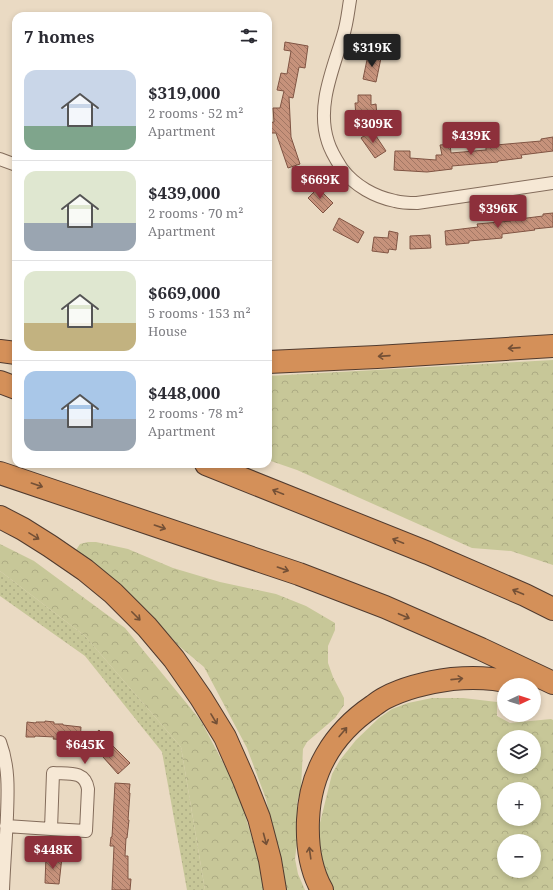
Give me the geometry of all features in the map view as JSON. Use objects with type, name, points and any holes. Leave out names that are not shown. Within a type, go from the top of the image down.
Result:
[{"type":"highway","points":[[272,362],[553,346]]},
{"type":"highway","points":[[0,350],[12,352]]},
{"type":"highway","points":[[0,382],[12,386]]},
{"type":"highway","points":[[216,468],[428,553],[525,595],[553,609]]},
{"type":"highway","points":[[0,473],[313,580],[385,607],[481,648],[553,683]]},
{"type":"highway","points":[[0,517],[24,529],[85,570],[113,593],[147,628],[174,659],[201,698],[225,737],[244,780],[259,818],[276,890]]},
{"type":"highway","points":[[322,890],[311,861],[307,834],[308,809],[313,785],[321,764],[334,742],[349,725],[365,711],[385,698],[408,688],[437,681],[468,678],[497,680]]},
{"type":"highway","points":[[541,693],[553,697]]},
{"type":"street","points":[[350,0],[344,34],[328,83],[324,124],[328,142],[336,159],[354,182],[380,198],[397,202],[417,203],[553,183]]},
{"type":"street","points":[[0,159],[12,164]]},
{"type":"street","points":[[0,742],[5,761],[8,783],[3,890]]},
{"type":"street","points":[[6,826],[50,829],[86,831],[87,783],[83,778],[76,774],[53,773],[50,829]]},
{"type":"green space","points":[[553,360],[553,565],[511,551],[472,548],[297,470],[272,461],[272,376]]},
{"type":"green space","points":[[96,542],[128,549],[173,568],[220,582],[276,594],[306,606],[335,623],[335,630],[328,646],[328,663],[333,677],[344,698],[344,705],[335,718],[307,742],[303,749],[301,788],[297,803],[298,834],[295,859],[298,874],[305,890],[286,890],[266,799],[247,748],[204,667],[179,646],[147,610],[113,585],[81,556],[76,550],[80,544]]},
{"type":"green space","points":[[0,544],[34,561],[125,628],[201,721],[237,789],[262,871],[264,890],[205,890],[181,747],[85,636],[0,571]]},
{"type":"green space","points":[[0,571],[85,636],[181,747],[205,890],[187,890],[162,752],[85,656],[0,596]]},
{"type":"green space","points":[[432,698],[463,698],[497,702],[497,722],[541,722],[541,720],[553,720],[553,890],[331,890],[322,865],[318,831],[332,774],[340,760],[356,740],[379,718],[392,709],[408,703]]},
{"type":"building","points":[[285,42],[308,46],[305,68],[299,67],[293,98],[289,97],[291,137],[300,164],[288,168],[276,133],[272,133],[272,122],[274,122],[273,108],[280,108],[284,91],[277,90],[281,73],[287,74],[291,51],[284,50]]},
{"type":"building","points":[[368,55],[381,58],[376,82],[363,79]]},
{"type":"building","points":[[358,95],[371,95],[371,105],[376,104],[377,116],[356,117],[355,103],[358,103]]},
{"type":"building","points":[[372,130],[386,151],[375,158],[361,138]]},
{"type":"building","points":[[553,137],[553,151],[521,155],[522,158],[498,162],[452,166],[452,169],[427,172],[394,170],[395,151],[410,151],[410,158],[436,160],[436,155],[442,155],[440,145],[450,144],[451,153],[486,150],[486,143],[496,142],[496,145],[541,141],[541,139]]},
{"type":"building","points":[[318,188],[333,203],[323,213],[308,198]]},
{"type":"building","points":[[553,213],[553,227],[502,234],[502,238],[446,245],[445,231],[478,227],[477,224],[511,221]]},
{"type":"building","points":[[339,218],[364,232],[358,243],[333,230]]},
{"type":"building","points":[[389,231],[398,233],[396,250],[389,249],[388,253],[372,251],[374,237],[388,238]]},
{"type":"building","points":[[430,235],[431,248],[410,249],[410,236]]},
{"type":"building","points":[[45,721],[54,722],[54,724],[81,727],[80,742],[53,739],[54,737],[26,737],[27,722],[36,723]]},
{"type":"building","points":[[99,730],[130,763],[118,774],[88,740]]},
{"type":"building","points":[[115,783],[130,784],[129,820],[125,856],[128,856],[128,879],[131,879],[130,890],[112,890],[114,846],[110,846],[112,837]]},
{"type":"building","points":[[46,856],[62,857],[59,884],[45,883]]}]
